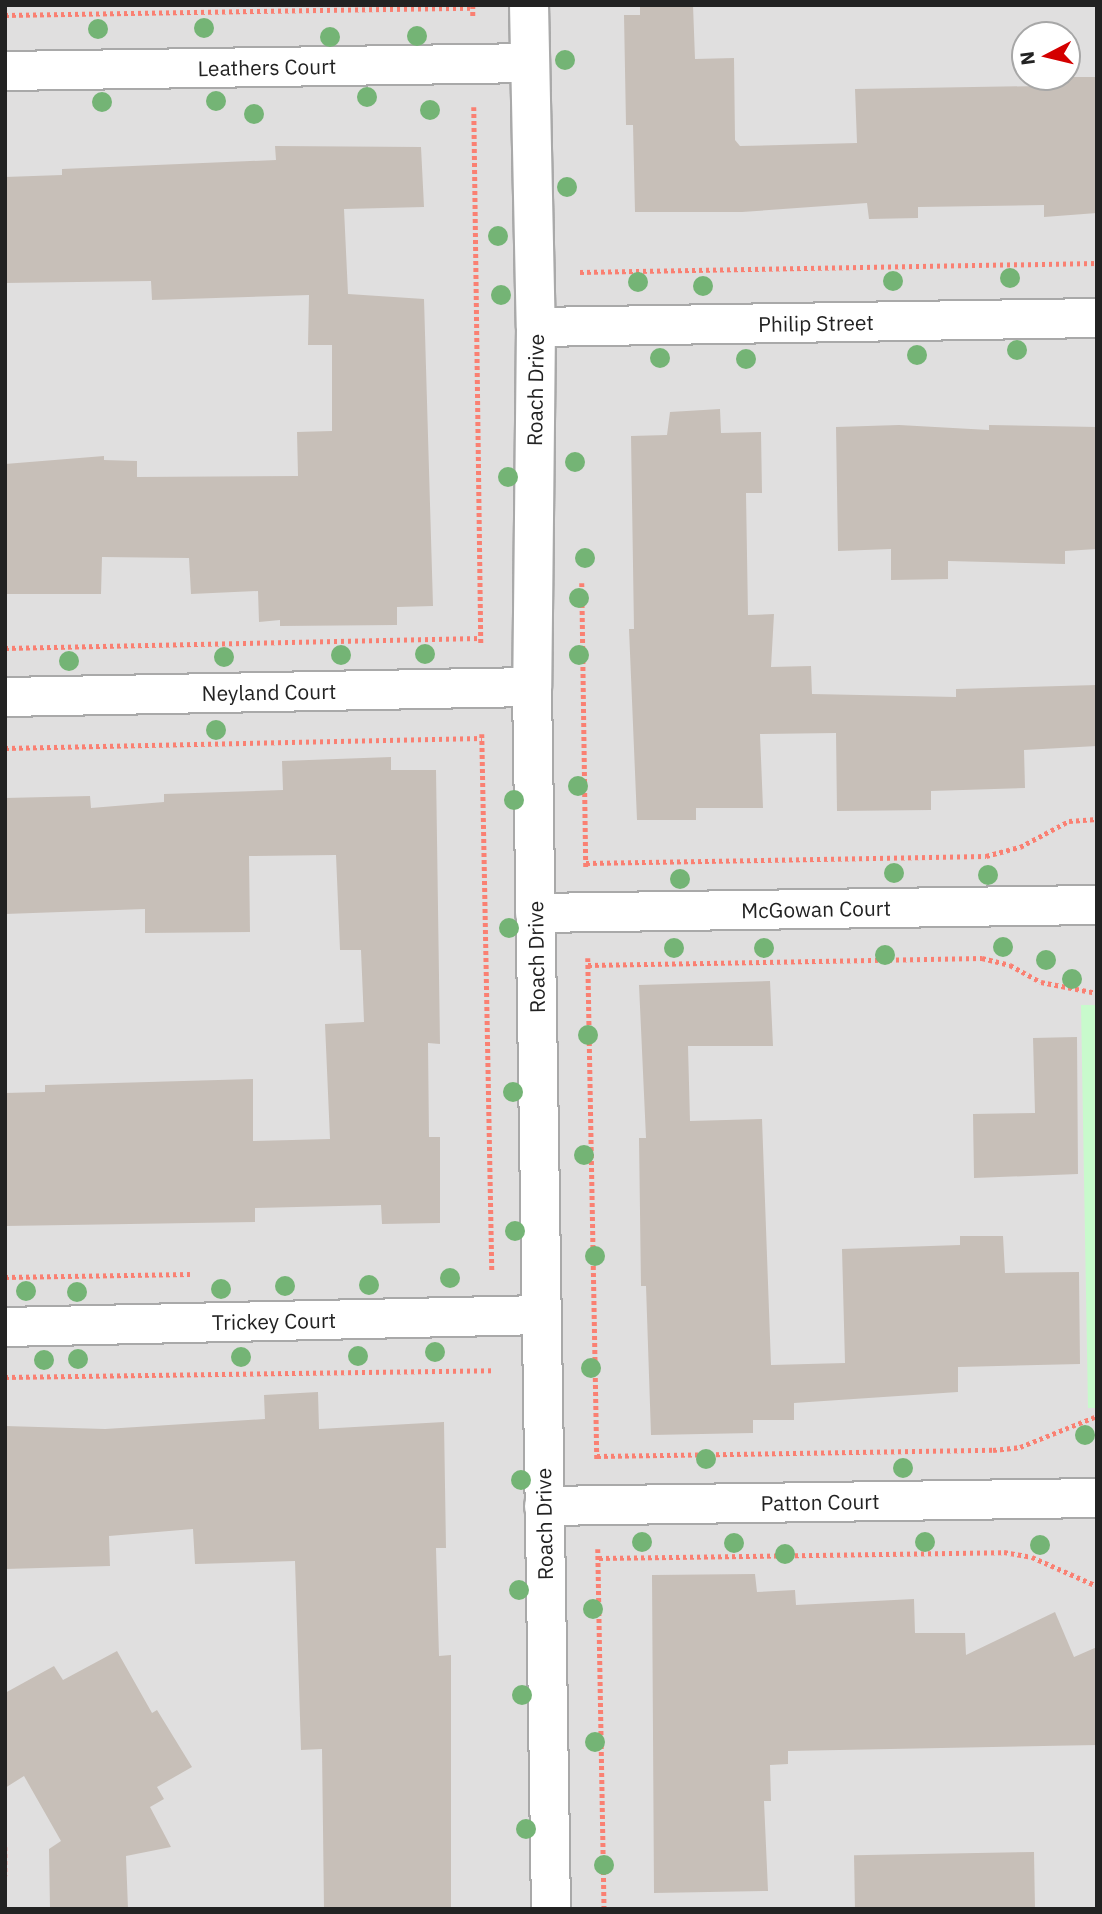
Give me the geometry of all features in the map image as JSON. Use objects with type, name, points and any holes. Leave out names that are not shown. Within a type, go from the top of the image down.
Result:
[{"type":"street","name":"Roach Drive","points":[[528,5],[536,327],[532,687],[551,1909]]},
{"type":"street","name":"Leathers Court","points":[[5,71],[530,62]]},
{"type":"street","name":"Philip Street","points":[[536,327],[1097,318]]},
{"type":"street","name":"Neyland Court","points":[[5,696],[532,687]]},
{"type":"street","name":"McGowan Court","points":[[535,914],[1096,905]]},
{"type":"street","name":"Trickey Court","points":[[5,1326],[542,1315]]},
{"type":"street","name":"Patton Court","points":[[544,1506],[1097,1498]]},
{"type":"path","points":[[5,15],[473,7],[481,688],[495,1384]]},
{"type":"path","points":[[576,272],[1097,263]]},
{"type":"path","points":[[5,648],[481,638]]},
{"type":"path","points":[[5,748],[482,738]]},
{"type":"path","points":[[586,863],[986,856],[1020,847],[1069,821],[1097,819]]},
{"type":"path","points":[[588,965],[982,958],[1010,965],[1041,982],[1097,993]]},
{"type":"path","points":[[5,1377],[495,1370]]},
{"type":"path","points":[[597,1457],[993,1450],[1020,1447],[1097,1416]]},
{"type":"path","points":[[598,1558],[1004,1552],[1032,1557],[1097,1586]]},
{"type":"path","points":[[5,1847],[5,1876]]},
{"type":"shaded area","points":[[5,5],[1097,5],[1097,1909],[5,1909]]},
{"type":"green space","points":[[1081,1005],[1097,1005],[1097,1408],[1088,1408]]},
{"type":"building","points":[[640,5],[693,5],[695,59],[734,58],[735,140],[740,146],[857,143],[855,89],[1011,86],[1011,91],[1081,91],[1081,77],[1097,77],[1097,213],[1044,217],[1044,205],[918,207],[918,218],[869,219],[867,203],[742,212],[635,212],[633,125],[626,125],[624,15],[640,15]]},
{"type":"building","points":[[275,146],[421,147],[424,207],[344,209],[348,294],[424,299],[433,606],[397,607],[397,625],[280,626],[280,620],[259,622],[258,591],[191,594],[189,558],[102,557],[101,594],[5,594],[5,464],[104,456],[104,460],[137,461],[137,477],[298,476],[297,432],[332,431],[332,345],[308,345],[309,295],[152,300],[151,281],[5,283],[5,177],[62,175],[62,169],[276,160]]},
{"type":"building","points":[[720,409],[721,433],[761,432],[762,493],[746,493],[748,615],[774,614],[771,667],[811,666],[812,694],[956,697],[956,689],[1097,685],[1097,746],[1024,750],[1025,788],[931,791],[931,810],[837,811],[836,733],[760,734],[763,808],[696,808],[696,820],[637,820],[629,629],[634,629],[631,436],[667,435],[670,412]]},
{"type":"building","points":[[899,425],[989,430],[989,425],[1097,427],[1097,549],[1065,551],[1065,564],[948,561],[948,579],[891,580],[891,549],[838,551],[836,427]]},
{"type":"building","points":[[391,757],[391,770],[436,770],[440,1044],[428,1043],[429,1137],[440,1137],[440,1223],[382,1224],[381,1205],[255,1208],[255,1222],[5,1226],[5,1093],[45,1092],[45,1085],[253,1079],[253,1141],[330,1139],[325,1024],[364,1022],[361,950],[340,950],[336,855],[249,856],[250,932],[145,933],[145,909],[5,914],[5,798],[90,796],[91,808],[164,802],[164,794],[283,790],[282,761]]},
{"type":"building","points":[[770,981],[773,1046],[688,1046],[690,1121],[762,1119],[771,1365],[845,1363],[842,1249],[960,1245],[960,1236],[1003,1236],[1005,1273],[1079,1272],[1080,1364],[958,1367],[958,1392],[794,1403],[794,1420],[753,1420],[753,1433],[651,1435],[646,1286],[641,1286],[639,1138],[646,1138],[639,985]]},
{"type":"building","points":[[1077,1037],[1078,1174],[974,1178],[973,1114],[1035,1113],[1033,1038]]},
{"type":"building","points":[[318,1392],[319,1429],[444,1422],[446,1548],[436,1548],[439,1656],[451,1655],[451,1909],[324,1909],[322,1749],[301,1750],[295,1561],[195,1564],[193,1529],[109,1536],[110,1566],[5,1569],[5,1426],[105,1429],[265,1419],[264,1395]]},
{"type":"building","points":[[755,1574],[757,1592],[795,1590],[796,1605],[914,1599],[915,1633],[965,1633],[966,1655],[1055,1612],[1074,1657],[1097,1647],[1097,1745],[788,1751],[788,1764],[770,1765],[771,1801],[764,1801],[768,1891],[654,1893],[652,1575]]},
{"type":"building","points":[[117,1651],[152,1713],[157,1710],[192,1767],[157,1787],[164,1799],[150,1807],[171,1847],[126,1856],[128,1909],[50,1909],[49,1849],[61,1841],[24,1776],[5,1788],[5,1693],[54,1666],[63,1680]]},
{"type":"building","points":[[1034,1852],[1035,1909],[855,1909],[854,1855]]}]
